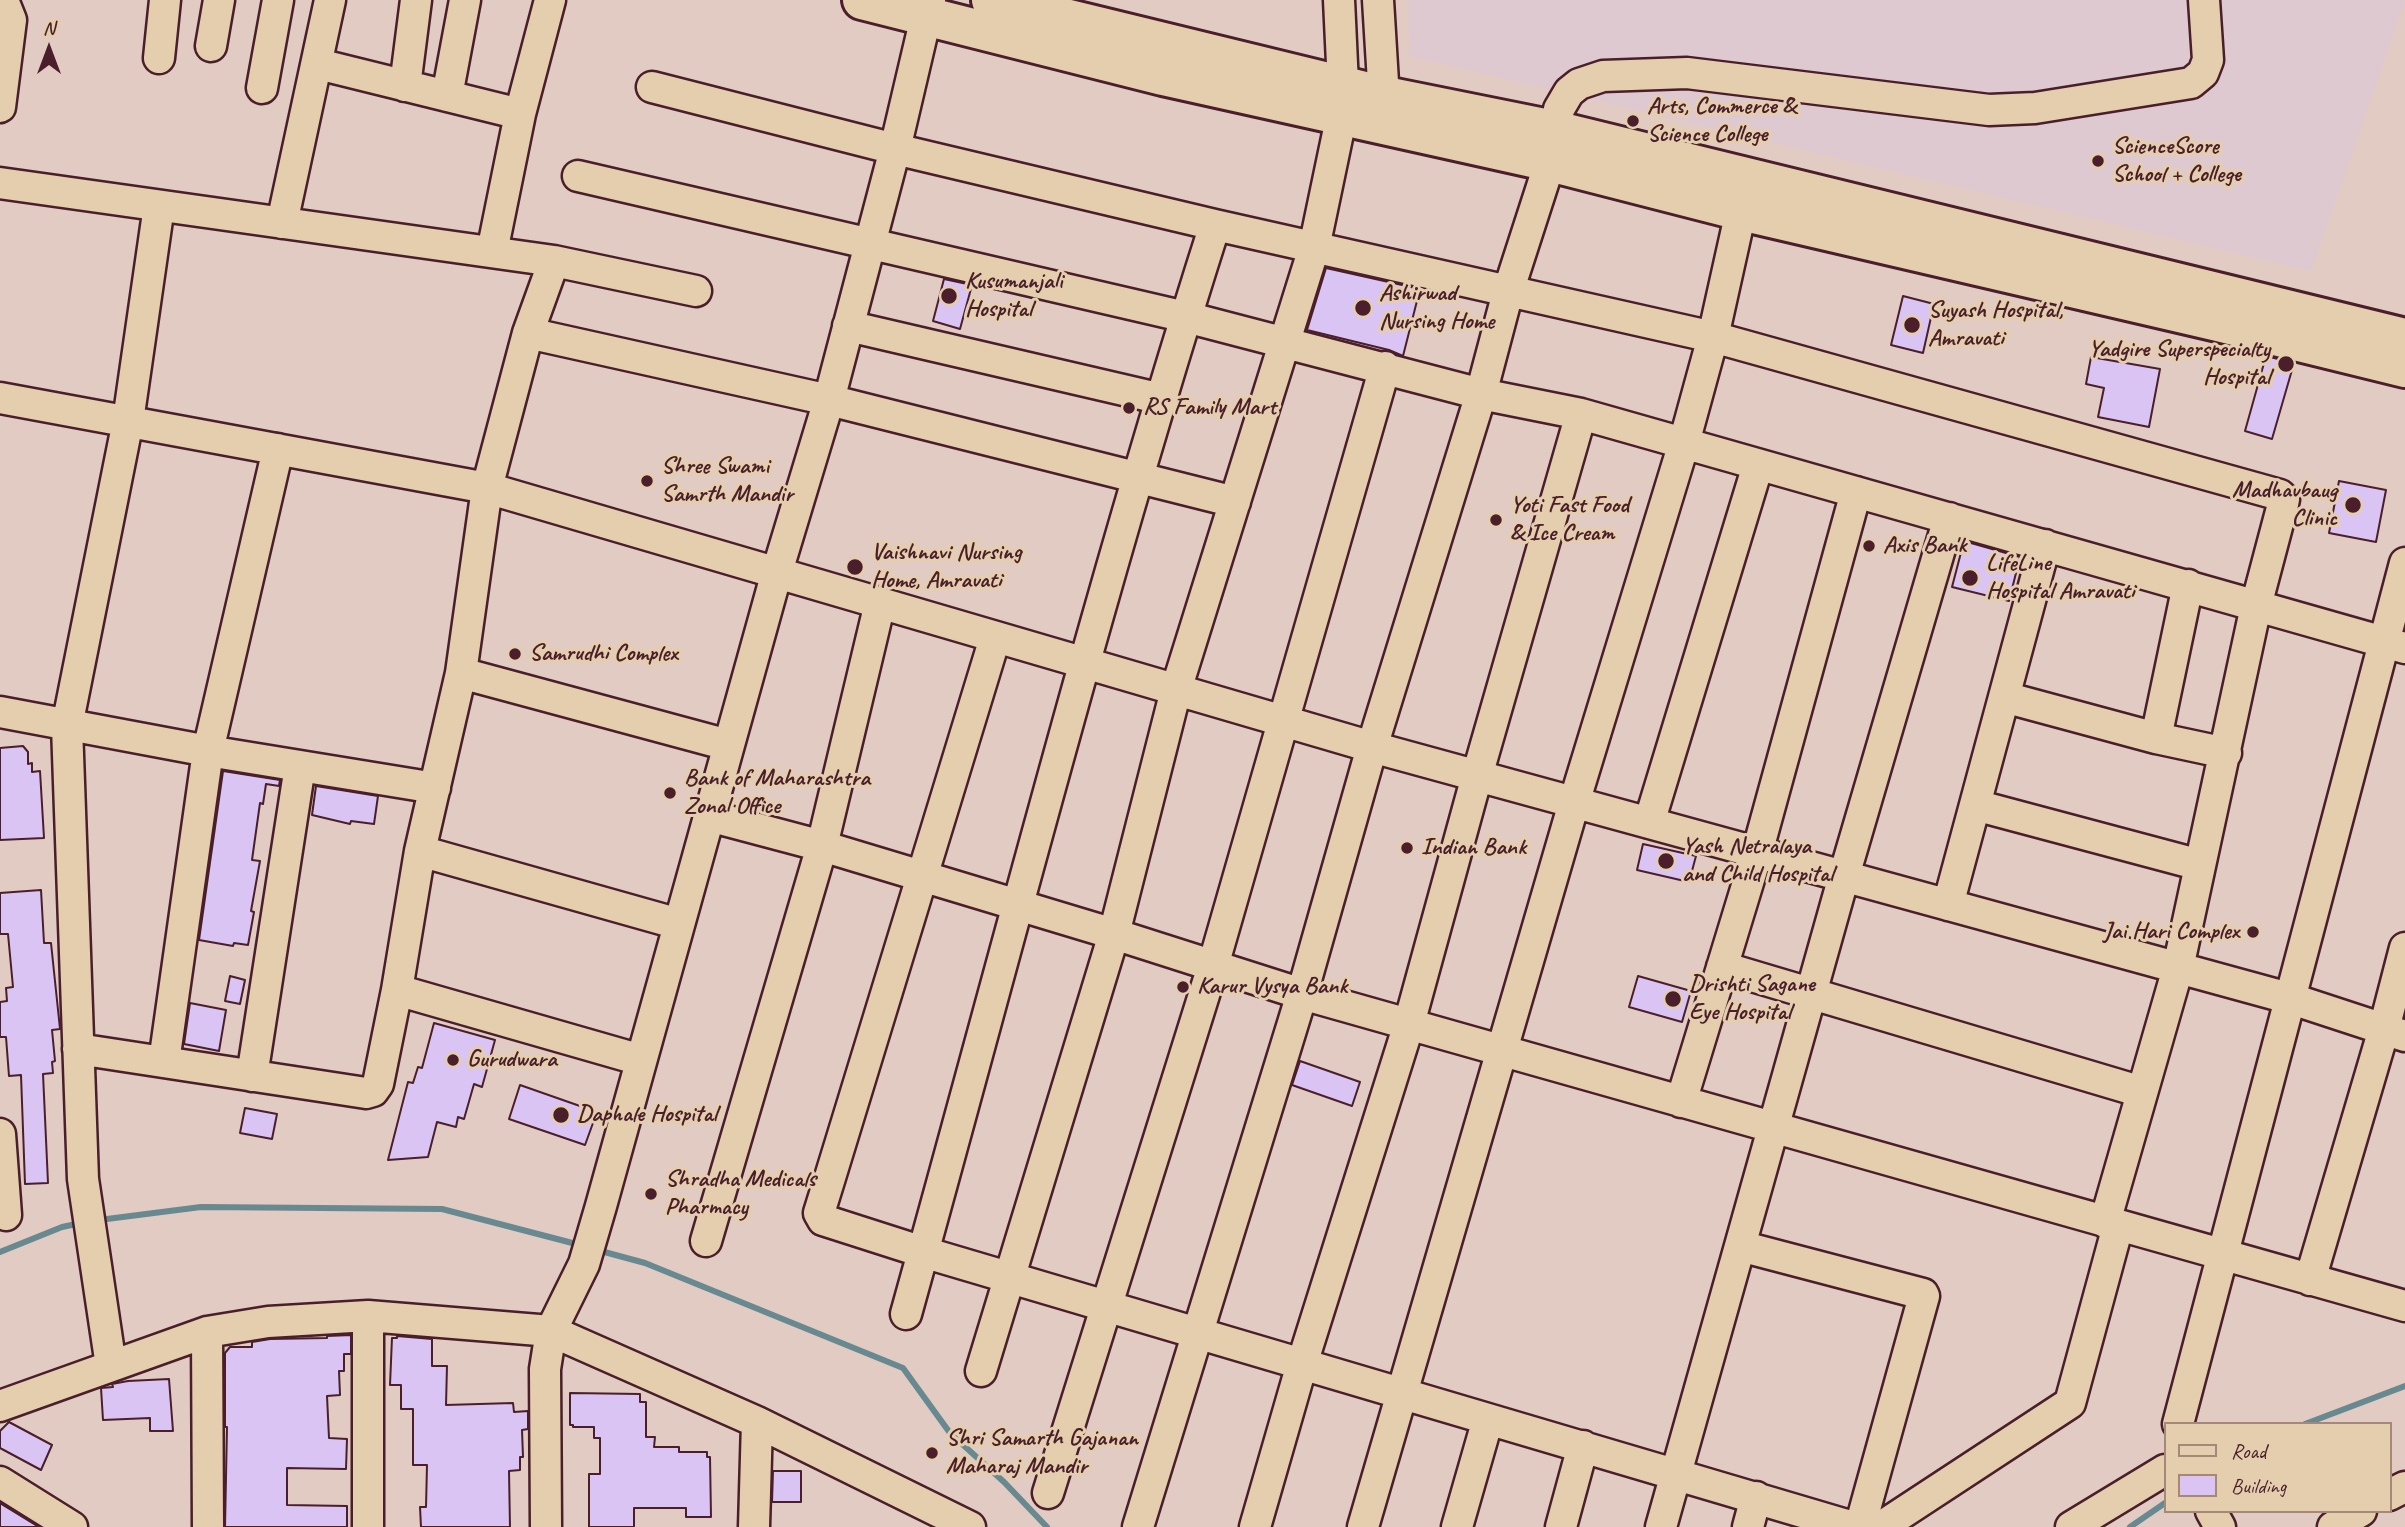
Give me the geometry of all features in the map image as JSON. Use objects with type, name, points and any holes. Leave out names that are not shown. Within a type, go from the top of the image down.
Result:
[{"type":"main road","points":[[862,0],[928,8],[1163,76],[1342,99]]},
{"type":"main road","points":[[991,0],[1385,110],[2405,338]]},
{"type":"main road","points":[[1552,146],[1741,211],[2204,318],[2405,368]]},
{"type":"street","points":[[0,107],[11,20],[3,0]]},
{"type":"street","points":[[159,58],[165,0]]},
{"type":"street","points":[[211,46],[219,0]]},
{"type":"street","points":[[262,88],[278,0]]},
{"type":"street","points":[[282,223],[330,0]]},
{"type":"street","points":[[405,86],[416,0]]},
{"type":"street","points":[[447,96],[465,0]]},
{"type":"street","points":[[492,252],[520,114],[550,0]]},
{"type":"street","points":[[981,1371],[1114,934],[1176,690],[1314,248],[1342,99],[1339,0]]},
{"type":"street","points":[[1378,0],[1385,110]]},
{"type":"street","points":[[1138,1527],[1302,994],[1372,747],[1481,394],[1508,292],[1552,146],[1559,109],[1569,92],[1579,83],[1603,76],[1687,73],[1989,110],[2035,108],[2191,83],[2203,73],[2208,60],[2204,0]]},
{"type":"street","points":[[546,1527],[545,1368],[551,1331],[584,1264],[601,1206],[777,572],[829,400],[895,149],[928,8]]},
{"type":"street","points":[[317,64],[520,114]]},
{"type":"street","points":[[652,87],[895,149],[1215,225],[1713,337],[2280,495],[2284,499],[2256,606],[2178,968],[2142,1092],[2070,1403],[1881,1527]]},
{"type":"street","points":[[578,176],[1186,317],[1481,394],[1581,414],[2395,644]]},
{"type":"street","points":[[0,183],[554,261],[696,291]]},
{"type":"street","points":[[111,1366],[83,1179],[67,726],[128,421],[159,206]]},
{"type":"street","points":[[1363,1527],[1574,803],[1684,443],[1713,337],[1741,211]]},
{"type":"street","points":[[906,1314],[1017,905],[1162,399],[1215,225]]},
{"type":"street","points":[[78,1049],[366,1093],[373,1091],[378,1084],[421,850],[461,673],[487,488],[528,333],[554,261]]},
{"type":"street","points":[[848,326],[1162,399]]},
{"type":"street","points":[[528,333],[829,400],[1235,502]]},
{"type":"street","points":[[1048,1493],[1213,966],[1385,367]]},
{"type":"street","points":[[0,398],[487,488],[1284,722],[2292,999],[2395,1032]]},
{"type":"street","points":[[1255,1527],[1302,1364],[1409,1024],[1581,414]]},
{"type":"street","points":[[164,1062],[208,751],[278,449]]},
{"type":"street","points":[[1649,823],[1758,465]]},
{"type":"street","points":[[1681,1102],[1757,853],[1856,492]]},
{"type":"street","points":[[1661,1527],[1844,876],[1949,518]]},
{"type":"street","points":[[1948,905],[2045,545]]},
{"type":"street","points":[[2179,1422],[2292,999],[2395,644],[2405,563]]},
{"type":"street","points":[[2156,738],[2188,586]]},
{"type":"street","points":[[706,1241],[822,846],[880,603]]},
{"type":"street","points":[[995,638],[820,1213],[823,1220],[1198,1334],[1853,1527]]},
{"type":"street","points":[[461,673],[728,746]]},
{"type":"street","points":[[2004,697],[2156,738],[2226,752]]},
{"type":"street","points":[[0,712],[208,751],[435,788]]},
{"type":"street","points":[[252,1076],[300,766]]},
{"type":"street","points":[[1975,805],[2200,865]]},
{"type":"street","points":[[709,816],[922,876],[1302,994],[2405,1306]]},
{"type":"street","points":[[421,850],[679,924]]},
{"type":"street","points":[[2310,1280],[2395,1032],[2405,948]]},
{"type":"street","points":[[1722,967],[2142,1092]]},
{"type":"street","points":[[397,990],[641,1060]]},
{"type":"street","points":[[0,1134],[6,1215]]},
{"type":"street","points":[[1740,1246],[1924,1296],[1860,1527]]},
{"type":"street","points":[[0,1406],[206,1332],[268,1322],[368,1317],[551,1331],[757,1422],[919,1514],[970,1527]]},
{"type":"street","points":[[368,1317],[368,1527]]},
{"type":"street","points":[[206,1332],[208,1527]]},
{"type":"street","points":[[1457,1527],[1488,1419]]},
{"type":"street","points":[[754,1527],[757,1422]]},
{"type":"street","points":[[1561,1527],[1583,1446]]},
{"type":"street","points":[[2071,1527],[2164,1471]]},
{"type":"street","points":[[0,1482],[72,1527]]},
{"type":"street","points":[[1748,1527],[1756,1497]]},
{"type":"street","points":[[2333,1527],[2358,1513]]},
{"type":"shaded area","name":"ScienceScore School + College","points":[[1408,0],[2405,1],[2311,271],[1410,56]]},
{"type":"building","points":[[1326,268],[1420,289],[1403,356],[1389,350],[1307,330]]},
{"type":"building","points":[[944,279],[972,285],[960,329],[933,321]]},
{"type":"building","points":[[1903,296],[1934,304],[1923,353],[1891,345]]},
{"type":"building","points":[[2266,356],[2294,363],[2272,439],[2245,431]]},
{"type":"building","points":[[2091,357],[2160,369],[2149,427],[2098,417],[2104,388],[2086,384]]},
{"type":"building","points":[[2339,481],[2386,490],[2376,542],[2329,533]]},
{"type":"building","points":[[1964,541],[2020,557],[2009,601],[1952,587]]},
{"type":"building","points":[[23,746],[28,752],[28,764],[32,763],[32,772],[40,771],[44,838],[0,840],[0,748]]},
{"type":"building","points":[[223,771],[280,780],[279,786],[266,784],[263,804],[260,803],[252,860],[260,861],[248,945],[234,943],[233,946],[199,940]]},
{"type":"building","points":[[316,786],[378,796],[374,824],[351,821],[350,824],[312,815]]},
{"type":"building","points":[[1643,844],[1696,856],[1689,882],[1637,870]]},
{"type":"building","points":[[41,890],[44,943],[51,943],[60,1029],[52,1030],[55,1061],[52,1062],[53,1073],[43,1074],[48,1183],[25,1184],[21,1075],[9,1076],[6,1037],[0,1037],[0,1002],[7,1001],[6,988],[13,987],[8,934],[0,934],[0,893]]},
{"type":"building","points":[[230,976],[245,980],[240,1004],[225,1001]]},
{"type":"building","points":[[1638,976],[1691,991],[1682,1022],[1629,1007]]},
{"type":"building","points":[[190,1003],[226,1010],[219,1051],[184,1044]]},
{"type":"building","points":[[434,1023],[495,1040],[482,1087],[474,1084],[464,1119],[458,1117],[456,1127],[437,1122],[428,1157],[388,1160],[408,1082],[413,1083],[418,1067],[422,1068]]},
{"type":"building","points":[[1300,1061],[1360,1082],[1352,1106],[1292,1085]]},
{"type":"building","points":[[520,1085],[597,1112],[585,1145],[509,1119]]},
{"type":"building","points":[[245,1108],[277,1114],[272,1139],[240,1133]]},
{"type":"building","points":[[351,1335],[351,1354],[344,1354],[344,1371],[339,1371],[340,1395],[327,1396],[329,1438],[347,1439],[346,1469],[287,1468],[287,1505],[347,1506],[347,1527],[225,1527],[225,1353],[230,1347],[252,1347],[252,1342],[270,1339]]},
{"type":"building","points":[[397,1336],[432,1339],[432,1366],[447,1366],[446,1405],[513,1403],[514,1412],[528,1411],[528,1429],[522,1430],[523,1457],[520,1457],[520,1470],[509,1471],[510,1527],[421,1527],[420,1507],[426,1507],[427,1465],[413,1465],[413,1409],[401,1409],[401,1385],[390,1385],[392,1338]]},
{"type":"building","points":[[169,1379],[173,1431],[150,1431],[150,1418],[103,1420],[101,1388],[128,1381]]},
{"type":"building","points":[[570,1393],[640,1394],[640,1402],[646,1402],[646,1437],[655,1437],[654,1447],[679,1447],[679,1452],[707,1452],[707,1457],[710,1457],[711,1517],[686,1517],[686,1508],[634,1508],[634,1527],[589,1527],[589,1474],[600,1474],[600,1438],[594,1438],[594,1427],[570,1425]]},
{"type":"building","points":[[9,1422],[52,1445],[41,1470],[0,1448],[0,1431]]},
{"type":"building","points":[[773,1471],[801,1471],[801,1502],[772,1502]]},
{"type":"building","points":[[0,1503],[39,1527],[0,1527]]},
{"type":"waterway","points":[[99,1220],[201,1207],[442,1209],[580,1245]]},
{"type":"waterway","points":[[0,1252],[62,1227],[81,1223]]},
{"type":"waterway","points":[[597,1250],[645,1263],[903,1368],[950,1433],[1004,1482],[1047,1527]]},
{"type":"waterway","points":[[2310,1422],[2405,1386]]},
{"type":"waterway","points":[[2130,1527],[2164,1504]]},
{"type":"place","name":"Arts, Commerce & Science College","points":[[1633,121]]},
{"type":"place","name":"ScienceScore School + College","points":[[2098,161]]},
{"type":"place","name":"Kusumanjali Hospital","points":[[949,296]]},
{"type":"place","name":"Ashirwad Nursing Home","points":[[1363,308]]},
{"type":"place","name":"Suyash Hospital, Amravati","points":[[1912,325]]},
{"type":"place","name":"Yadgire Superspecialty Hospital","points":[[2286,364]]},
{"type":"place","name":"RS Family Mart","points":[[1129,408]]},
{"type":"place","name":"Shree Swami Samrth Mandir","points":[[647,481]]},
{"type":"place","name":"Madhavbaug Clinic","points":[[2353,505]]},
{"type":"place","name":"Yoti Fast Food & Ice Cream","points":[[1496,520]]},
{"type":"place","name":"Axis Bank","points":[[1869,546]]},
{"type":"place","name":"Vaishnavi Nursing Home, Amravati","points":[[855,567]]},
{"type":"place","name":"LifeLine Hospital Amravati","points":[[1970,578]]},
{"type":"place","name":"Samrudhi Complex","points":[[515,654]]},
{"type":"place","name":"Bank of Maharashtra Zonal Office","points":[[670,793]]},
{"type":"place","name":"Indian Bank","points":[[1407,848]]},
{"type":"place","name":"Yash Netralaya and Child Hospital","points":[[1666,861]]},
{"type":"place","name":"Jai Hari Complex","points":[[2253,932]]},
{"type":"place","name":"Karur Vysya Bank","points":[[1183,987]]},
{"type":"place","name":"Drishti Sagane Eye Hospital","points":[[1673,999]]},
{"type":"place","name":"Gurudwara","points":[[453,1060]]},
{"type":"place","name":"Daphale Hospital","points":[[561,1115]]},
{"type":"place","name":"Shradha Medicals Pharmacy","points":[[651,1194]]},
{"type":"place","name":"Shri Samarth Gajanan Maharaj Mandir","points":[[932,1453]]}]
